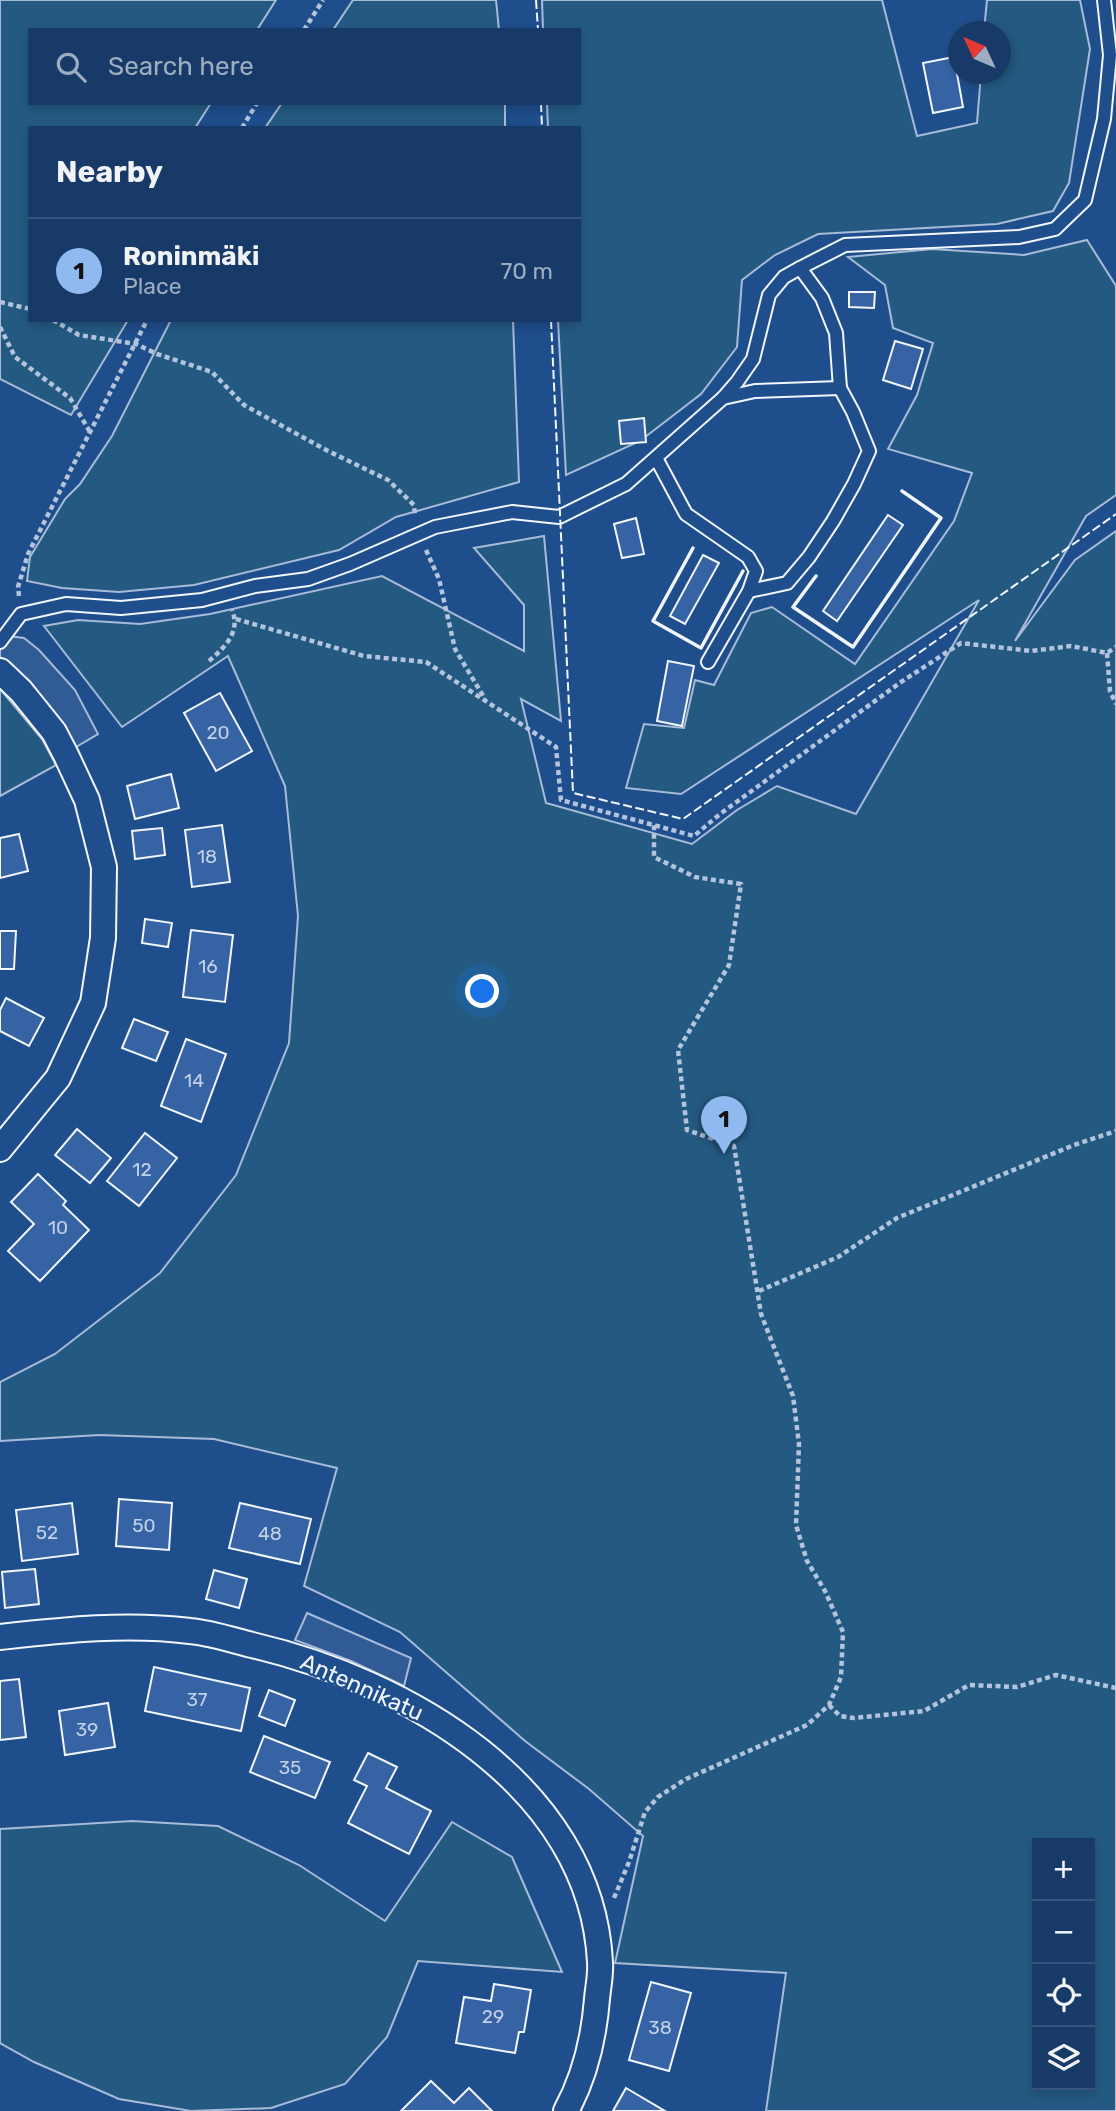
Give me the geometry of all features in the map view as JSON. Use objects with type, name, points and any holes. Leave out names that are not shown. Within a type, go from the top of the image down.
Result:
[{"type":"street","points":[[0,671],[21,691],[54,732],[87,800],[104,867],[103,938],[93,1003],[58,1078],[0,1149]]},
{"type":"street","name":"Antennikatu","points":[[0,1637],[97,1627],[192,1631],[284,1652],[347,1675],[399,1698],[468,1741],[524,1789],[562,1839],[580,1877],[594,1922],[600,1964],[595,2026],[575,2095],[566,2111]]},
{"type":"lane","points":[[0,642],[21,614],[66,604],[121,608],[202,600],[255,586],[308,579],[350,565],[435,527],[512,512],[559,517],[626,484],[723,398],[737,382],[753,359],[769,295],[784,277],[845,245],[1019,237],[1055,229],[1085,200],[1104,119],[1110,55],[1104,0]]},
{"type":"lane","points":[[749,590],[787,583],[809,557],[855,484],[869,451],[840,388],[836,333],[822,298],[800,268]]},
{"type":"lane","points":[[723,398],[755,391],[840,388]]},
{"type":"lane","points":[[656,458],[686,514],[748,557],[756,571],[749,590],[708,662]]},
{"type":"path","points":[[304,28],[323,0]]},
{"type":"path","points":[[243,126],[256,105]]},
{"type":"path","points":[[0,302],[28,309]]},
{"type":"path","points":[[56,322],[79,335],[136,344],[157,354],[212,372],[244,405],[387,480],[414,505],[419,535],[439,579],[455,649],[488,703]]},
{"type":"path","points":[[21,614],[18,587],[28,554],[146,322]]},
{"type":"path","points":[[0,327],[15,357],[70,398],[90,433]]},
{"type":"path","points":[[209,661],[229,643],[236,619],[226,594]]},
{"type":"path","points":[[236,619],[364,656],[426,662],[556,747],[561,800],[694,836],[720,814],[891,690],[961,643],[1031,650],[1072,646],[1107,653],[1116,647]]},
{"type":"path","points":[[1107,653],[1110,691],[1116,704]]},
{"type":"path","points":[[594,1922],[612,1902],[629,1862],[645,1812],[657,1797],[686,1779],[807,1725],[829,1705],[841,1677],[843,1632],[825,1591],[807,1561],[796,1525],[799,1444],[793,1396],[761,1314],[734,1146],[687,1130],[678,1050],[729,965],[741,884],[695,877],[654,857],[654,825]]},
{"type":"path","points":[[759,1290],[838,1257],[897,1218],[1074,1145],[1116,1131]]},
{"type":"path","points":[[829,1705],[840,1716],[854,1718],[924,1710],[969,1685],[1017,1687],[1056,1675],[1116,1688]]},
{"type":"shaded area","points":[[0,0],[276,0],[258,28],[28,28],[28,105],[210,105],[196,126],[28,126],[28,322],[127,322],[71,415],[0,379]]},
{"type":"shaded area","points":[[353,0],[496,0],[499,28],[334,28]]},
{"type":"shaded area","points":[[542,0],[882,0],[917,136],[977,123],[980,84],[1011,84],[1011,21],[985,21],[987,0],[1080,0],[1090,49],[1069,183],[1053,211],[997,224],[818,234],[775,255],[742,280],[737,347],[701,394],[640,441],[566,475],[558,322],[581,322],[581,126],[548,126],[547,105],[581,105],[581,28],[543,28]]},
{"type":"shaded area","points":[[281,105],[505,105],[505,126],[266,126]]},
{"type":"shaded area","points":[[1087,240],[1116,286],[1116,495],[1086,516],[1015,641],[1075,560],[1116,531],[1116,2111],[766,2111],[786,1973],[615,1963],[643,1836],[589,1789],[525,1741],[400,1632],[304,1586],[337,1468],[214,1439],[99,1435],[0,1441],[0,1382],[55,1354],[160,1273],[236,1175],[289,1043],[298,916],[285,786],[228,656],[122,727],[44,626],[78,620],[140,624],[210,614],[382,576],[524,651],[524,605],[474,548],[544,536],[561,721],[521,699],[546,803],[692,844],[737,810],[777,786],[856,814],[979,600],[681,794],[626,788],[644,724],[684,728],[695,680],[714,685],[751,613],[772,607],[855,664],[954,521],[972,473],[888,449],[917,395],[933,343],[893,328],[885,285],[848,257],[932,249],[1024,255]]},
{"type":"shaded area","points":[[170,322],[513,322],[519,482],[396,517],[339,550],[194,585],[119,592],[62,588],[27,581],[30,557],[65,499],[80,484],[112,436]]},
{"type":"shaded area","points":[[0,635],[24,638],[39,650],[75,690],[98,734],[76,747],[13,668],[0,657]]},
{"type":"shaded area","points":[[0,689],[42,739],[56,765],[0,796]]},
{"type":"shaded area","points":[[307,1613],[411,1658],[404,1686],[351,1661],[295,1640]]},
{"type":"shaded area","points":[[132,1821],[218,1826],[299,1865],[385,1921],[452,1822],[512,1857],[562,1972],[418,1961],[387,2037],[345,2084],[271,2108],[191,2111],[119,2099],[34,2062],[0,2043],[0,1829]]},
{"type":"building","points":[[948,58],[948,84],[959,84],[963,107],[933,113],[923,63]]},
{"type":"building","points":[[849,292],[875,292],[874,308],[849,307]]},
{"type":"building","points":[[895,341],[923,349],[911,389],[883,380]]},
{"type":"building","points":[[644,418],[646,442],[621,444],[619,421]]},
{"type":"building","points":[[888,515],[903,525],[837,621],[823,611]]},
{"type":"building","points":[[636,518],[644,554],[622,558],[614,524]]},
{"type":"building","points":[[703,555],[719,563],[685,624],[670,616]]},
{"type":"building","points":[[668,661],[694,666],[682,726],[657,721]]},
{"type":"building","points":[[220,693],[252,751],[216,771],[184,713]]},
{"type":"building","points":[[171,774],[179,808],[135,819],[127,786]]},
{"type":"building","points":[[222,825],[230,882],[192,887],[185,830]]},
{"type":"building","points":[[162,828],[165,855],[135,859],[132,831]]},
{"type":"building","points":[[19,834],[28,871],[0,878],[0,838]]},
{"type":"building","points":[[145,919],[172,923],[168,947],[142,943]]},
{"type":"building","points":[[191,930],[233,935],[225,1002],[183,997]]},
{"type":"building","points":[[0,931],[16,931],[14,969],[0,969]]},
{"type":"building","points":[[6,998],[44,1018],[29,1046],[0,1031],[0,1010]]},
{"type":"building","points":[[134,1019],[168,1032],[156,1061],[122,1048]]},
{"type":"building","points":[[186,1039],[226,1054],[201,1122],[161,1106]]},
{"type":"building","points":[[77,1129],[111,1158],[90,1183],[55,1155]]},
{"type":"building","points":[[145,1133],[177,1158],[139,1206],[107,1181]]},
{"type":"building","points":[[38,1174],[66,1201],[63,1205],[89,1230],[40,1281],[8,1251],[34,1224],[11,1202]]},
{"type":"building","points":[[119,1499],[172,1503],[169,1550],[116,1546]]},
{"type":"building","points":[[72,1503],[78,1554],[22,1561],[16,1510]]},
{"type":"building","points":[[240,1503],[311,1519],[300,1564],[229,1548]]},
{"type":"building","points":[[35,1569],[39,1604],[5,1608],[2,1572]]},
{"type":"building","points":[[214,1570],[247,1579],[239,1608],[206,1599]]},
{"type":"building","points":[[154,1667],[250,1688],[241,1731],[145,1711]]},
{"type":"building","points":[[19,1679],[26,1737],[0,1740],[0,1681]]},
{"type":"building","points":[[269,1690],[295,1700],[285,1726],[259,1716]]},
{"type":"building","points":[[108,1703],[115,1747],[65,1755],[59,1711]]},
{"type":"building","points":[[264,1736],[330,1762],[315,1798],[250,1772]]},
{"type":"building","points":[[368,1753],[397,1767],[386,1788],[431,1811],[409,1854],[348,1823],[367,1786],[354,1780]]},
{"type":"building","points":[[651,1982],[691,1993],[669,2071],[629,2060]]},
{"type":"building","points":[[494,1984],[531,1990],[524,2032],[519,2032],[515,2053],[456,2043],[464,1997],[491,2001]]},
{"type":"building","points":[[431,2081],[454,2103],[469,2088],[492,2111],[401,2111]]},
{"type":"building","points":[[626,2088],[665,2111],[613,2111]]},
{"type":"fence","points":[[536,0],[538,28]]},
{"type":"fence","points":[[541,105],[542,126]]},
{"type":"fence","points":[[551,322],[573,793],[683,819],[1116,514]]},
{"type":"wall","points":[[816,576],[793,607],[853,647],[941,518],[902,491]]},
{"type":"wall","points":[[693,548],[653,621],[701,648],[743,571]]},
{"type":"place","name":"Roninmäki","points":[[724,1154]]}]
